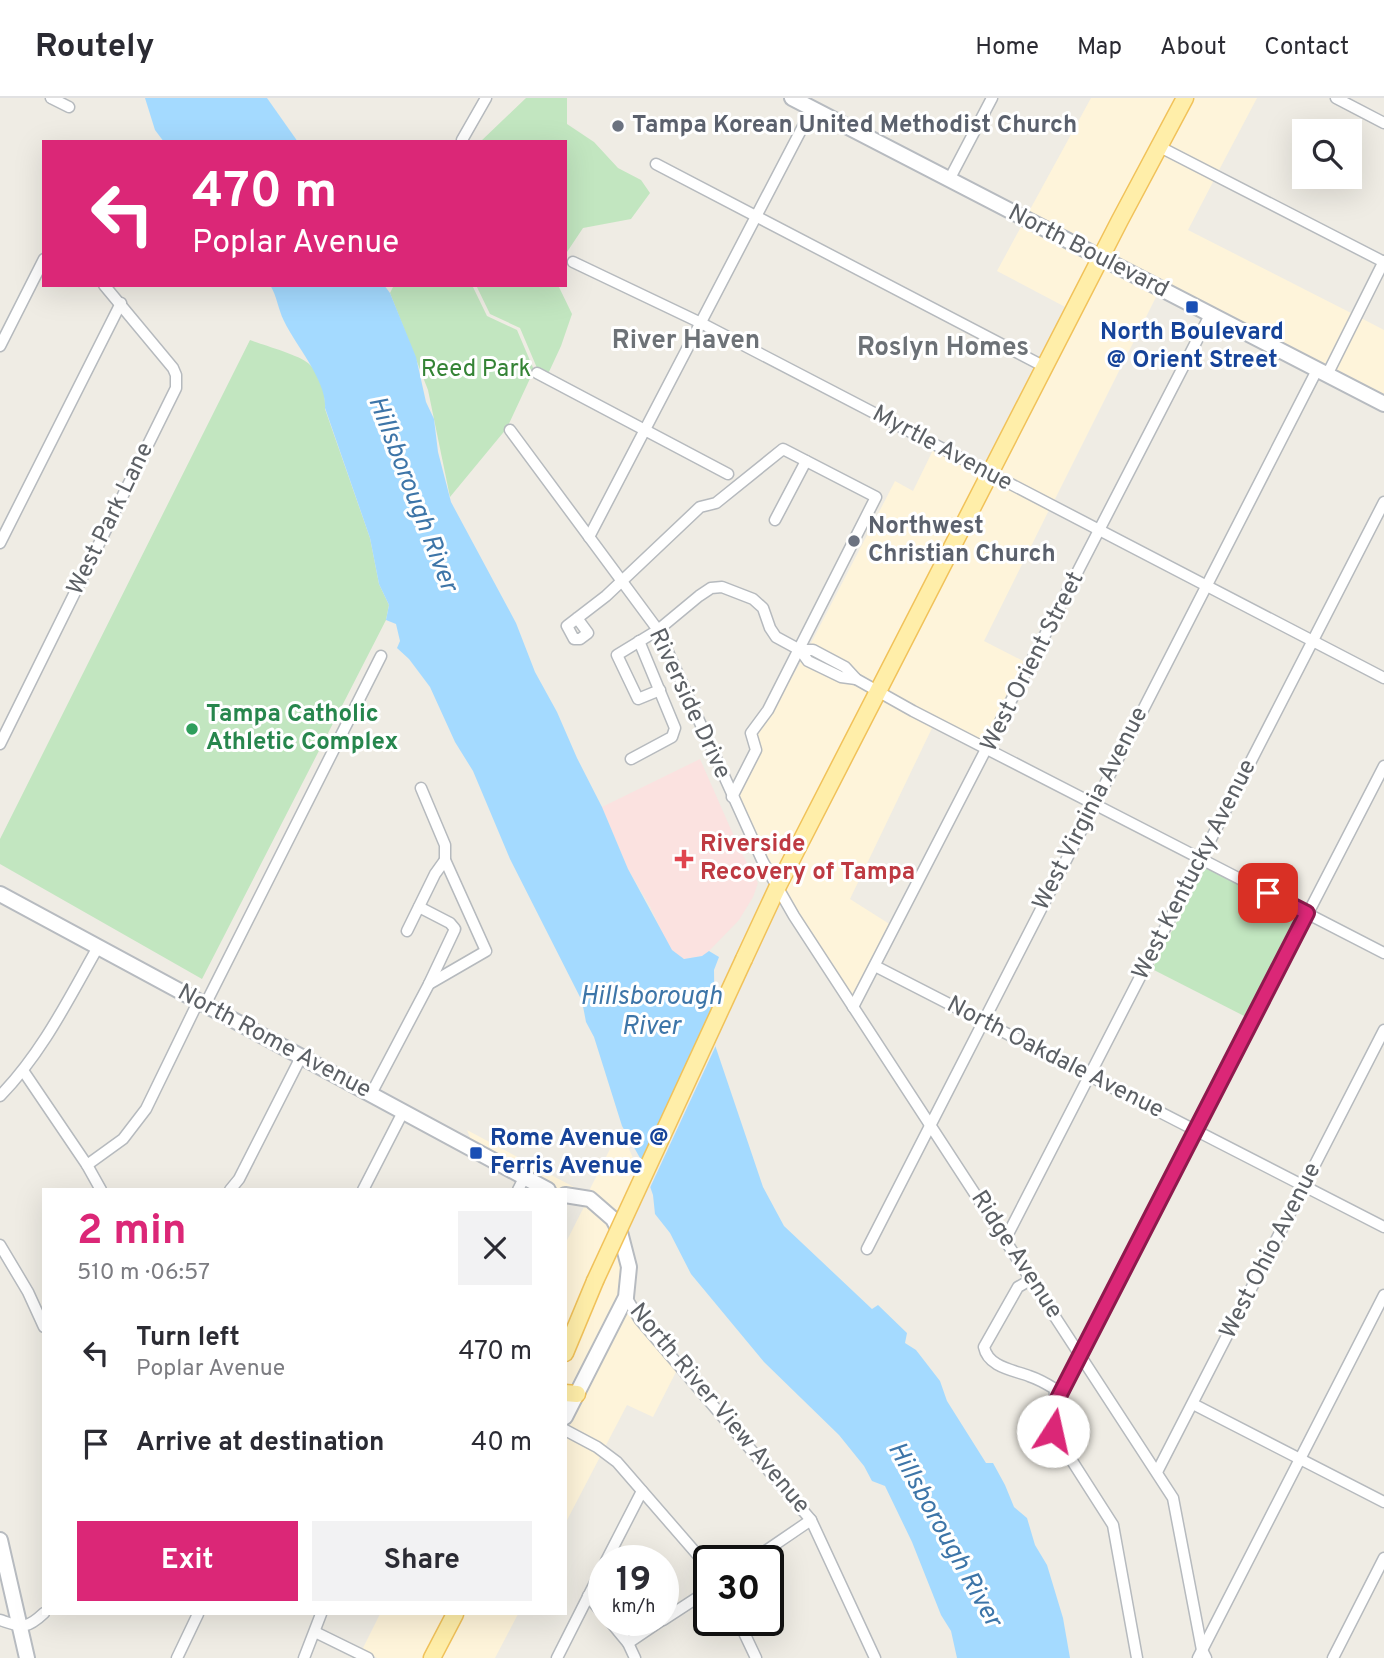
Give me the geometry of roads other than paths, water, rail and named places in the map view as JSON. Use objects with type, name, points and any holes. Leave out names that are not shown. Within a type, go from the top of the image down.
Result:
[{"type":"main road","points":[[567,1348],[778,886],[1185,98]]},
{"type":"main road","points":[[432,1658],[454,1615]]},
{"type":"street","points":[[51,98],[69,107]]},
{"type":"street","points":[[462,140],[486,98]]},
{"type":"street","name":"North Boulevard","points":[[792,98],[1384,404]]},
{"type":"street","points":[[949,180],[992,98]]},
{"type":"street","points":[[1336,98],[1384,123]]},
{"type":"street","points":[[589,537],[812,108]]},
{"type":"street","points":[[1160,147],[1384,262]]},
{"type":"street","points":[[656,164],[1045,367]]},
{"type":"street","name":"Myrtle Avenue","points":[[573,262],[701,323],[1384,678]]},
{"type":"street","name":"West Virginia Avenue","points":[[867,1249],[1205,586],[1384,262]]},
{"type":"street","points":[[0,346],[42,263]]},
{"type":"street","name":"West Park Lane","points":[[0,744],[176,388],[173,368],[106,287]]},
{"type":"street","points":[[0,543],[121,303]]},
{"type":"street","name":"West Orient Street","points":[[853,1007],[1210,315]]},
{"type":"street","points":[[537,373],[728,474]]},
{"type":"street","name":"Riverside Drive","points":[[510,430],[658,630],[763,862],[794,916],[853,1007]]},
{"type":"street","points":[[577,618],[700,507],[716,503],[783,449],[876,497],[800,650],[768,710],[751,733],[756,750],[732,797]]},
{"type":"street","points":[[775,520],[806,461]]},
{"type":"street","name":"West Kentucky Avenue","points":[[1006,1238],[1384,502]]},
{"type":"street","points":[[660,690],[638,699],[617,654],[658,630],[711,588],[722,587],[753,599],[763,608],[769,628],[776,637],[800,650],[808,661],[841,677],[856,679],[1384,953]]},
{"type":"street","points":[[631,759],[671,737],[675,729],[639,641]]},
{"type":"street","points":[[87,1165],[123,1139],[146,1110],[381,656]]},
{"type":"street","points":[[1033,1446],[1384,766]]},
{"type":"street","points":[[421,788],[445,845],[445,860],[486,951],[429,984]]},
{"type":"street","points":[[407,931],[435,874],[445,860]]},
{"type":"street","name":"North Rome Avenue","points":[[0,894],[371,1094],[521,1184],[539,1188]]},
{"type":"street","points":[[371,1094],[455,929],[450,923],[419,907]]},
{"type":"street","points":[[0,1097],[24,1072],[48,1037],[98,947]]},
{"type":"street","name":"North Oakdale Avenue","points":[[875,966],[1384,1227]]},
{"type":"street","name":"Ridge Avenue","points":[[853,1007],[1173,1498],[1202,1655]]},
{"type":"street","name":"West Ohio Avenue","points":[[1157,1472],[1384,1030]]},
{"type":"street","points":[[232,1188],[239,1179],[301,1057]]},
{"type":"street","points":[[24,1072],[100,1188]]},
{"type":"street","points":[[364,1188],[403,1112]]},
{"type":"street","name":"North River View Avenue","points":[[567,1195],[590,1199],[613,1219],[620,1232],[629,1267],[626,1297],[640,1320],[811,1520],[875,1658]]},
{"type":"street","points":[[0,1245],[28,1292],[42,1323]]},
{"type":"street","points":[[1032,1279],[1018,1287],[984,1347],[985,1352],[1001,1367],[1034,1377],[1055,1389],[1053,1431],[1113,1525],[1137,1658]]},
{"type":"street","points":[[1202,1655],[1384,1295]]},
{"type":"street","points":[[571,1393],[626,1297]]},
{"type":"street","points":[[1193,1404],[1384,1502]]},
{"type":"street","points":[[567,1431],[597,1447],[617,1462],[693,1550]]},
{"type":"street","points":[[614,1545],[642,1491]]},
{"type":"street","points":[[774,1545],[811,1520]]},
{"type":"street","points":[[0,1540],[27,1658]]},
{"type":"street","points":[[1332,1658],[1384,1558]]},
{"type":"street","points":[[557,1658],[588,1596]]},
{"type":"street","points":[[0,1620],[21,1626],[31,1625],[42,1615]]},
{"type":"street","points":[[177,1658],[198,1615]]},
{"type":"street","points":[[304,1658],[321,1615]]},
{"type":"street","points":[[315,1632],[368,1658]]},
{"type":"street","points":[[622,1636],[635,1658]]},
{"type":"street","points":[[628,1643],[639,1636]]},
{"type":"street","points":[[746,1636],[756,1658]]},
{"type":"water","points":[[145,98],[267,98],[297,140],[162,140],[155,130]]},
{"type":"water","name":"Hillsborough River","points":[[271,287],[386,287],[390,293],[416,357],[426,402],[434,419],[438,452],[451,502],[516,623],[535,672],[602,807],[628,869],[672,950],[684,959],[702,956],[709,951],[719,957],[714,970],[715,1045],[763,1187],[784,1226],[872,1309],[878,1305],[907,1333],[905,1343],[916,1350],[940,1381],[947,1401],[986,1463],[993,1463],[1014,1507],[1027,1518],[1035,1545],[1047,1565],[1063,1618],[1070,1658],[957,1658],[951,1631],[941,1615],[912,1542],[885,1486],[872,1481],[864,1466],[839,1435],[764,1362],[691,1274],[670,1233],[655,1214],[653,1195],[640,1158],[622,1126],[594,1037],[586,1022],[582,1001],[510,859],[473,771],[455,742],[430,687],[397,648],[400,641],[396,624],[386,620],[389,605],[379,584],[370,538],[325,408],[321,387],[289,331]]},
{"type":"place","name":"Tampa Korean United Methodist Church","points":[[618,126]]},
{"type":"place","name":"North Boulevard @ Orient Street","points":[[1192,307]]},
{"type":"place","name":"Northwest Christian Church","points":[[854,541]]},
{"type":"place","name":"Tampa Catholic Athletic Complex","points":[[192,729]]},
{"type":"place","name":"Riverside Recovery of Tampa","points":[[684,859]]},
{"type":"place","name":"Rome Avenue @ Ferris Avenue","points":[[476,1153]]},
{"type":"district","name":"River Haven","points":[[686,341]]},
{"type":"district","name":"Roslyn Homes","points":[[943,348]]},
{"type":"park label","name":"Reed Park","points":[[476,370]]}]
